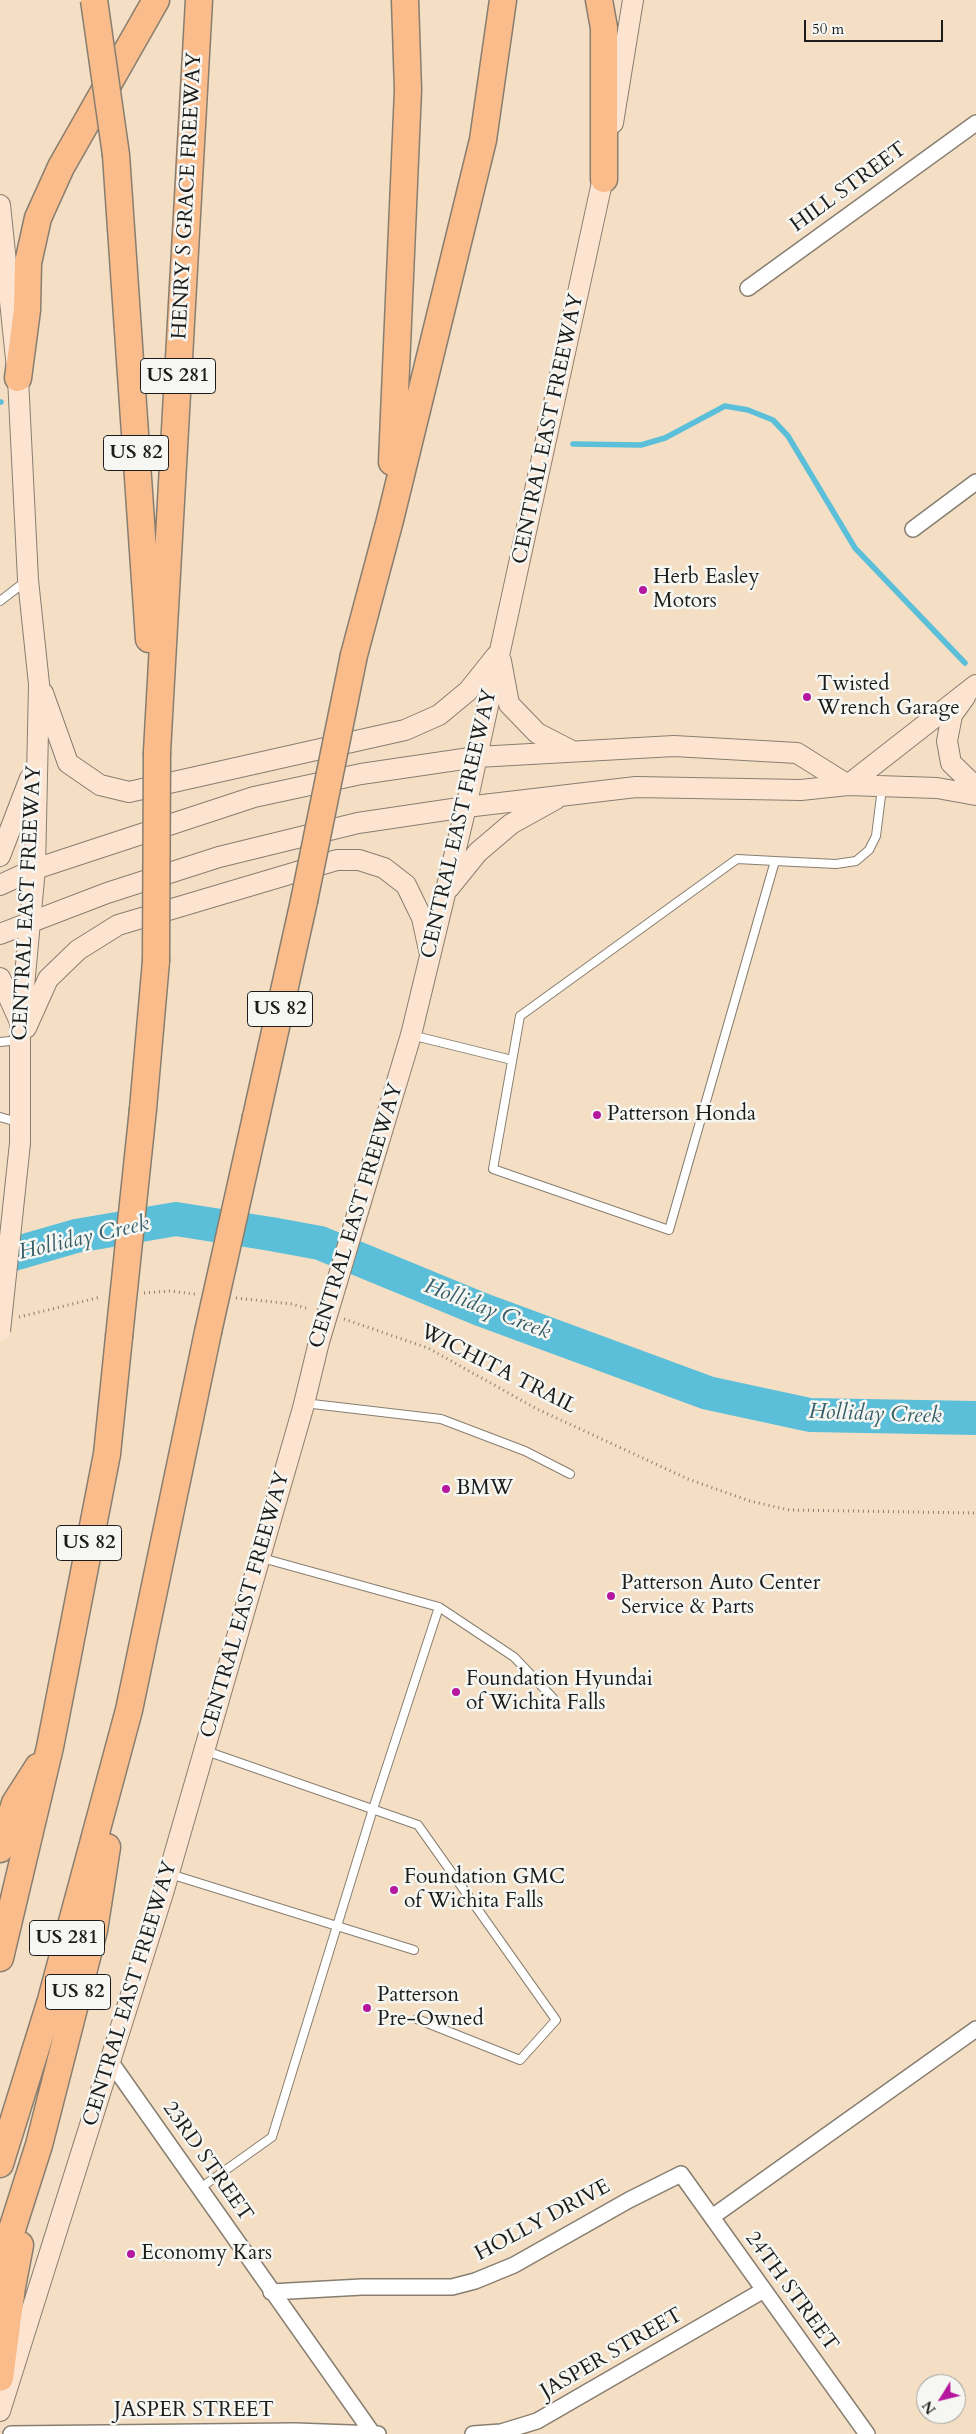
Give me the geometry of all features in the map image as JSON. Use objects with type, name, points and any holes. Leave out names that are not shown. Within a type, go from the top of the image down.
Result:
[{"type":"highway","name":"US 82","points":[[0,1849],[15,1803],[50,1747],[107,1454],[143,1109],[156,961],[156,752],[116,155],[94,0]]},
{"type":"highway","points":[[18,378],[27,310],[28,263],[38,218],[61,166],[156,0]]},
{"type":"highway","name":"HENRY S GRACE FREEWAY","points":[[156,752],[199,0]]},
{"type":"highway","points":[[390,520],[408,90],[405,0]]},
{"type":"highway","name":"US 82","points":[[0,2267],[39,2146],[94,1930],[129,1710],[208,1332],[304,901],[354,655],[390,520],[483,140],[503,0]]},
{"type":"highway","points":[[599,0],[604,28],[604,179]]},
{"type":"highway","name":"US 281","points":[[0,2164],[51,2000],[129,1710]]},
{"type":"highway","name":"US 281","points":[[0,1958],[50,1747]]},
{"type":"highway","points":[[0,2378],[12,2288],[39,2146]]},
{"type":"main road","name":"CENTRAL EAST FREEWAY","points":[[0,2411],[169,1874],[304,1403],[319,1342],[411,1035],[466,806],[604,179],[633,0]]},
{"type":"main road","name":"CENTRAL EAST FREEWAY","points":[[0,205],[18,378],[28,580],[39,684],[35,869],[20,1032],[20,1143],[8,1325]]},
{"type":"main road","points":[[39,684],[68,763],[100,785],[129,792],[405,730],[439,715],[461,697],[500,652]]},
{"type":"main road","points":[[500,652],[509,704],[537,733],[571,751]]},
{"type":"main road","points":[[848,785],[974,686]]},
{"type":"main road","points":[[974,686],[952,715],[947,741],[950,763],[976,787]]},
{"type":"main road","points":[[0,885],[35,869],[254,797],[361,774],[477,757],[674,746],[797,753],[848,785]]},
{"type":"main road","points":[[0,856],[36,762]]},
{"type":"main road","points":[[0,934],[107,893],[219,857],[358,823],[466,806],[636,787],[801,790],[848,785],[937,788],[976,795]]},
{"type":"main road","points":[[445,894],[478,852],[511,824],[566,794]]},
{"type":"main road","points":[[20,1032],[48,978],[78,950],[118,925],[337,860],[359,860],[384,868],[406,885],[422,918],[430,954]]},
{"type":"main road","points":[[0,978],[20,1032]]},
{"type":"street","name":"HILL STREET","points":[[748,288],[976,123]]},
{"type":"street","points":[[913,529],[976,482]]},
{"type":"street","points":[[712,2217],[975,2033]]},
{"type":"street","name":"23RD STREET","points":[[110,2061],[373,2434]]},
{"type":"street","name":"24TH STREET","points":[[681,2174],[866,2434]]},
{"type":"street","name":"HOLLY DRIVE","points":[[272,2292],[362,2287],[452,2287],[514,2265],[628,2200],[681,2174]]},
{"type":"street","name":"JASPER STREET","points":[[473,2434],[536,2428],[764,2290]]},
{"type":"street","name":"JASPER STREET","points":[[11,2434],[295,2431],[378,2434]]},
{"type":"lane","points":[[0,601],[28,580]]},
{"type":"lane","points":[[775,861],[669,1230],[492,1168],[520,1016],[737,859],[836,864],[856,861],[869,850],[876,836],[882,786]]},
{"type":"lane","points":[[0,1042],[20,1032]]},
{"type":"lane","points":[[411,1035],[512,1060]]},
{"type":"lane","points":[[0,1117],[20,1123]]},
{"type":"lane","points":[[304,1403],[441,1419],[526,1451],[570,1474]]},
{"type":"lane","points":[[260,1558],[439,1607],[514,1657],[553,1698]]},
{"type":"lane","points":[[200,2189],[272,2137],[373,1809],[439,1607]]},
{"type":"lane","points":[[204,1750],[418,1825],[556,2020],[520,2060],[416,2019]]},
{"type":"lane","points":[[169,1874],[414,1950]]},
{"type":"path","points":[[142,1293],[170,1291],[198,1294]]},
{"type":"path","points":[[8,1325],[104,1296]]},
{"type":"path","points":[[226,1297],[292,1304],[319,1312]]},
{"type":"path","name":"WICHITA TRAIL","points":[[336,1317],[428,1348],[537,1409],[688,1479],[750,1501],[789,1510],[976,1513]]},
{"type":"waterway","points":[[573,444],[641,445],[665,438],[725,406],[748,410],[773,420],[788,436],[855,548],[965,663]]},
{"type":"waterway","name":"Holliday Creek","points":[[0,1258],[76,1236],[176,1219],[271,1234],[320,1243],[480,1309],[708,1393],[810,1415],[976,1418]]},
{"type":"place","name":"Herb Easley Motors","points":[[643,590]]},
{"type":"place","name":"Twisted Wrench Garage","points":[[807,697]]},
{"type":"place","name":"Patterson Honda","points":[[597,1115]]},
{"type":"place","name":"BMW","points":[[446,1489]]},
{"type":"place","name":"Patterson Auto Center Service & Parts","points":[[611,1596]]},
{"type":"place","name":"Foundation Hyundai of Wichita Falls","points":[[456,1692]]},
{"type":"place","name":"Foundation GMC of Wichita Falls","points":[[394,1890]]},
{"type":"place","name":"Patterson Pre-Owned","points":[[367,2008]]},
{"type":"place","name":"Economy Kars","points":[[131,2254]]}]
